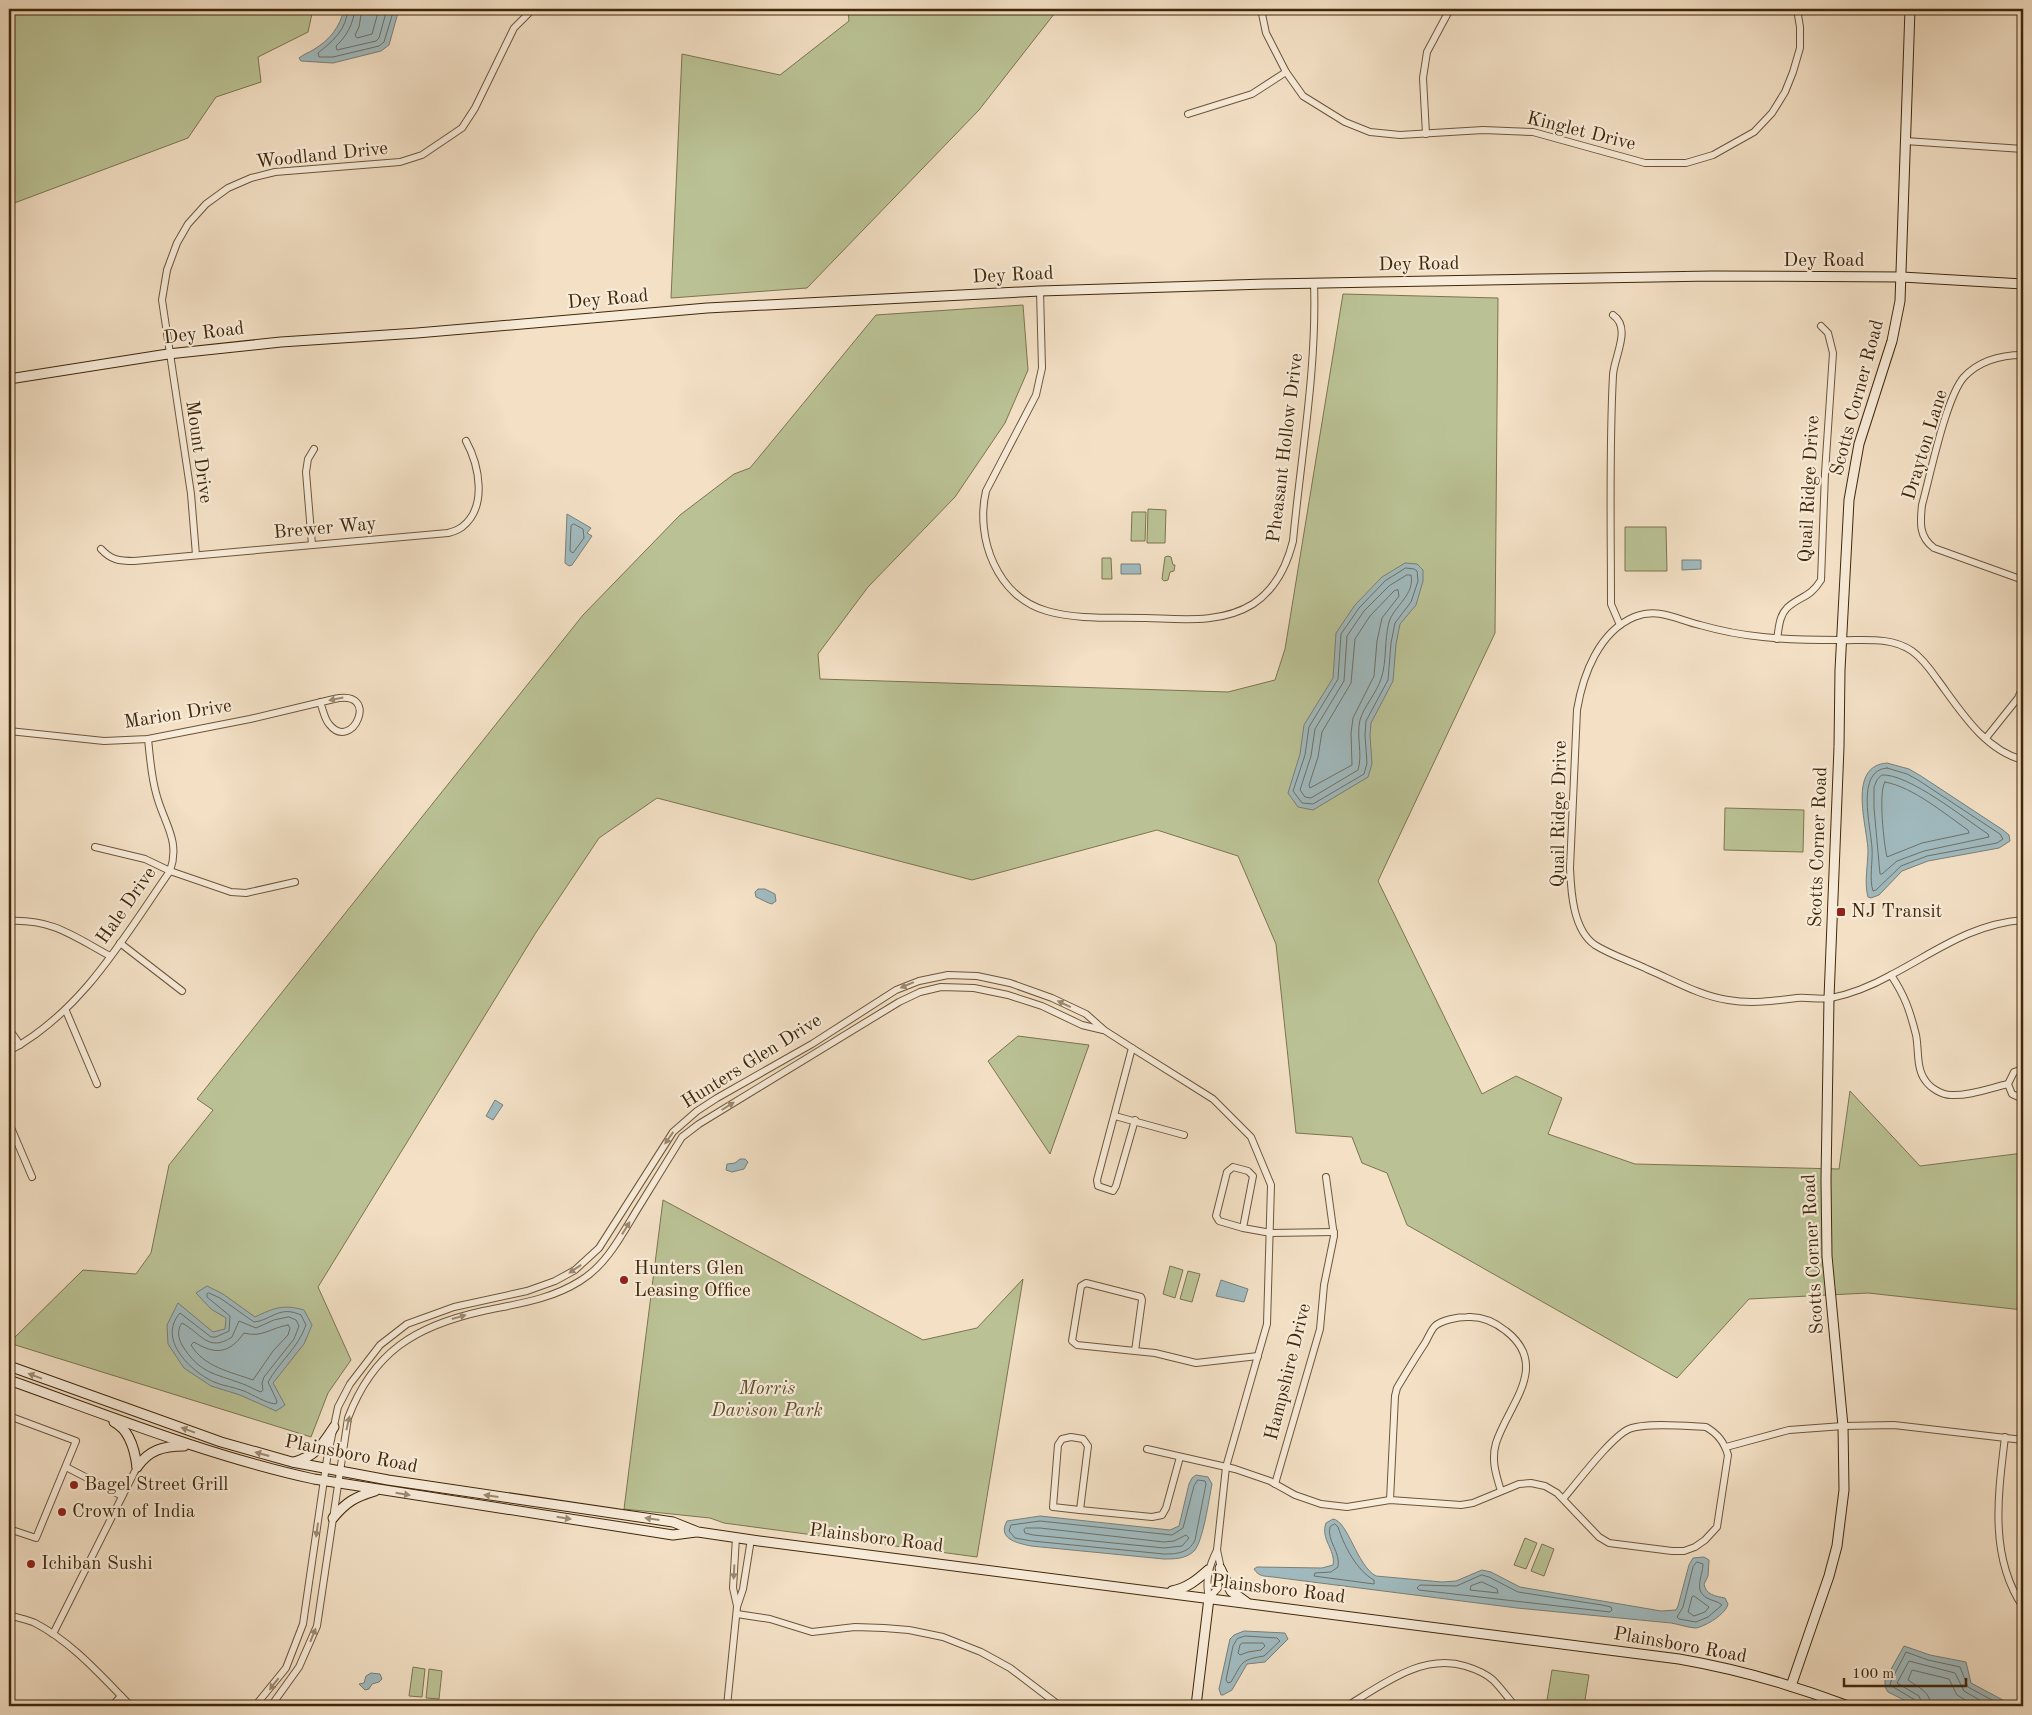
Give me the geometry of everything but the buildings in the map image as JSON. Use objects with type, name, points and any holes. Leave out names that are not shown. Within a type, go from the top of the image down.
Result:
[{"type":"street","name":"Woodland Drive","points":[[168,354],[162,300],[167,270],[188,224],[206,204],[228,188],[252,178],[299,169],[400,162],[422,155],[462,128],[475,108],[514,28],[532,9]]},
{"type":"street","name":"Kinglet Drive","points":[[1261,9],[1266,33],[1286,72],[1303,96],[1345,122],[1370,132],[1400,135],[1483,130],[1534,132],[1645,163],[1686,163],[1713,155],[1754,132],[1772,113],[1785,92],[1800,48],[1800,27],[1797,9]]},
{"type":"street","points":[[1426,134],[1423,78],[1427,52],[1450,9]]},
{"type":"street","name":"Scotts Corner Road","points":[[1792,1686],[1829,1576],[1837,1546],[1844,1490],[1843,1426],[1827,1256],[1826,1180],[1829,998],[1842,640],[1849,500],[1858,444],[1892,340],[1900,301],[1910,9]]},
{"type":"street","points":[[1188,114],[1252,94],[1286,72]]},
{"type":"street","points":[[1905,141],[2023,149]]},
{"type":"street","name":"Dey Road","points":[[9,379],[168,354],[281,342],[707,308],[1040,291],[1314,283],[1712,276],[1902,277],[2023,284]]},
{"type":"street","name":"Pheasant Hollow Drive","points":[[1040,291],[1042,368],[1036,395],[986,491],[983,506],[984,531],[988,553],[1001,576],[1012,589],[1027,601],[1046,611],[1067,616],[1200,619],[1228,616],[1254,604],[1274,584],[1288,560],[1293,541],[1312,366],[1316,323],[1314,283]]},
{"type":"street","points":[[1613,315],[1622,325],[1613,371],[1612,437],[1612,604],[1620,624]]},
{"type":"street","name":"Quail Ridge Drive","points":[[1777,639],[1780,620],[1786,609],[1815,590],[1821,580],[1824,492],[1833,353],[1828,333],[1821,326]]},
{"type":"street","name":"Mount Drive","points":[[168,354],[191,494],[196,555]]},
{"type":"street","name":"Drayton Lane","points":[[2023,354],[2008,355],[1983,362],[1963,378],[1951,401],[1922,505],[1920,522],[1922,534],[1928,544],[1934,548],[2023,580]]},
{"type":"street","name":"Brewer Way","points":[[101,550],[108,557],[118,561],[134,561],[448,534],[461,528],[470,518],[477,503],[477,467],[474,455],[466,440]]},
{"type":"street","points":[[312,545],[306,472],[308,459],[314,448]]},
{"type":"street","name":"Quail Ridge Drive","points":[[2023,760],[2001,751],[1986,738],[1969,722],[1925,662],[1912,650],[1895,643],[1876,639],[1777,639],[1739,634],[1697,625],[1676,616],[1656,613],[1636,616],[1620,624],[1606,640],[1591,663],[1580,694],[1570,868],[1573,897],[1582,930],[1594,944],[1681,984],[1728,1000],[1769,1002],[1800,998],[1829,998],[1871,985],[1940,946],[1980,929],[2023,920]]},
{"type":"street","points":[[1986,738],[2018,698],[2023,686]]},
{"type":"street","name":"Marion Drive","points":[[9,732],[104,740],[148,739],[250,719],[340,697],[352,699],[359,708],[358,723],[350,730],[334,729],[326,719],[320,702]]},
{"type":"street","name":"Hale Drive","points":[[9,1051],[66,1011],[84,992],[170,871],[174,860],[174,846],[152,778],[148,739]]},
{"type":"street","points":[[95,847],[145,859],[170,871],[231,892],[246,893],[295,882]]},
{"type":"street","points":[[9,921],[26,920],[56,926],[110,956]]},
{"type":"street","points":[[120,943],[182,990]]},
{"type":"street","name":"Hunters Glen Drive","points":[[255,1706],[286,1668],[304,1624],[326,1469],[338,1408],[350,1384],[380,1344],[407,1324],[454,1307],[555,1282],[575,1270],[599,1248],[673,1132],[685,1122],[717,1098],[812,1044],[896,990],[919,980],[948,975],[976,976],[1010,983],[1052,998],[1086,1014],[1104,1030],[1213,1099],[1251,1137],[1271,1185],[1267,1324],[1233,1437],[1226,1467],[1217,1550]]},
{"type":"street","points":[[1891,975],[1905,996],[1916,1036],[1921,1070],[1925,1080],[1940,1093],[1950,1096],[2008,1084]]},
{"type":"street","name":"Hunters Glen Drive","points":[[271,1706],[299,1667],[317,1626],[348,1418],[356,1396],[369,1375],[392,1351],[427,1328],[456,1317],[536,1300],[561,1291],[580,1281],[606,1258],[682,1138],[699,1124],[899,1002],[920,992],[941,987],[974,988],[1008,995],[1042,1006],[1082,1025],[1104,1030]]},
{"type":"street","points":[[66,1011],[97,1084]]},
{"type":"street","points":[[9,1029],[20,1045]]},
{"type":"street","points":[[1132,1048],[1096,1180],[1098,1186],[1112,1190],[1116,1186],[1135,1120]]},
{"type":"street","points":[[2023,1069],[2014,1072],[2008,1084],[2012,1094],[2023,1099]]},
{"type":"street","points":[[1115,1116],[1184,1135]]},
{"type":"street","points":[[9,1123],[32,1177]]},
{"type":"street","points":[[1243,1228],[1253,1176],[1248,1171],[1233,1166],[1227,1172],[1216,1216],[1220,1222],[1243,1228],[1271,1233],[1334,1232]]},
{"type":"street","name":"Hampshire Drive","points":[[1275,1484],[1320,1329],[1324,1285],[1334,1232],[1326,1177]]},
{"type":"street","points":[[1136,1351],[1141,1297],[1086,1283],[1082,1284],[1072,1341],[1077,1345],[1155,1353],[1196,1363],[1258,1356]]},
{"type":"street","points":[[1390,1500],[1397,1388],[1435,1326],[1459,1317],[1485,1319],[1501,1327],[1514,1337],[1524,1353],[1526,1371],[1524,1386],[1496,1443],[1493,1456],[1494,1471],[1501,1492]]},
{"type":"street","name":"Plainsboro Road","points":[[9,1366],[221,1442],[292,1462],[326,1469],[449,1490],[673,1522],[698,1532],[1660,1656],[1713,1665],[1792,1686],[1848,1706]]},
{"type":"street","name":"Plainsboro Road","points":[[9,1380],[190,1446],[271,1470],[324,1482],[673,1535],[698,1532]]},
{"type":"street","points":[[99,1414],[118,1424],[123,1429],[133,1447],[137,1467]]},
{"type":"street","points":[[9,1416],[76,1441],[36,1538],[9,1529]]},
{"type":"street","points":[[1726,1447],[1789,1430],[1843,1426],[1894,1425],[2023,1440]]},
{"type":"street","points":[[1147,1449],[1226,1467],[1275,1484],[1295,1495],[1321,1504],[1347,1507],[1390,1500],[1461,1505],[1473,1503],[1519,1484],[1531,1483],[1545,1486],[1557,1493],[1563,1500],[1589,1529],[1610,1543],[1684,1551],[1695,1547],[1705,1540],[1716,1527],[1728,1455],[1726,1447],[1715,1432],[1706,1427],[1642,1426],[1629,1429],[1616,1438],[1563,1500]]},
{"type":"street","points":[[292,1462],[307,1458],[321,1447],[334,1427]]},
{"type":"street","points":[[1080,1510],[1088,1446],[1083,1438],[1071,1437],[1062,1439],[1058,1444],[1053,1507],[1080,1510],[1152,1517],[1162,1515],[1166,1508],[1180,1457]]},
{"type":"street","points":[[2005,1438],[1998,1492],[1998,1531],[2008,1580],[2023,1607]]},
{"type":"street","points":[[53,1634],[137,1467],[148,1454],[155,1450],[172,1446],[190,1446]]},
{"type":"street","points":[[66,1467],[122,1496]]},
{"type":"street","points":[[332,1518],[344,1505],[357,1496],[378,1490]]},
{"type":"street","points":[[736,1537],[733,1588],[737,1611]]},
{"type":"street","points":[[727,1706],[737,1611],[743,1589],[751,1539]]},
{"type":"street","points":[[1209,1598],[1218,1588],[1220,1568],[1217,1550]]},
{"type":"street","points":[[1196,1706],[1209,1598],[1206,1586],[1208,1570],[1217,1550]]},
{"type":"street","points":[[1220,1568],[1231,1591],[1248,1603]]},
{"type":"street","points":[[1166,1592],[1181,1589],[1195,1581],[1208,1570]]},
{"type":"street","points":[[737,1611],[812,1632],[855,1627],[877,1627],[909,1630],[943,1637],[981,1652],[1003,1664],[1060,1706]]},
{"type":"street","points":[[9,1615],[32,1622],[53,1634],[94,1669],[131,1706]]},
{"type":"street","points":[[1347,1706],[1399,1675],[1417,1667],[1433,1663],[1455,1663],[1476,1670],[1492,1680],[1515,1706]]},
{"type":"street","points":[[112,1706],[121,1696]]},
{"type":"green space","points":[[9,9],[313,9],[308,32],[258,57],[261,82],[216,97],[188,138],[9,205]]},
{"type":"green space","points":[[848,9],[1058,9],[979,110],[807,288],[671,298],[682,54],[780,75],[849,21]]},
{"type":"green space","points":[[1343,294],[1498,298],[1495,633],[1378,881],[1482,1094],[1516,1076],[1562,1098],[1548,1134],[1635,1164],[1839,1169],[1850,1091],[1920,1166],[2023,1153],[2023,1310],[1868,1293],[1749,1299],[1677,1378],[1407,1225],[1387,1173],[1362,1163],[1352,1137],[1296,1133],[1276,944],[1238,856],[1157,830],[972,880],[657,798],[599,838],[535,934],[318,1287],[351,1360],[328,1393],[311,1437],[9,1343],[83,1270],[136,1274],[151,1253],[169,1165],[213,1110],[197,1099],[583,615],[680,515],[734,474],[750,468],[876,315],[1023,305],[1028,370],[1005,423],[955,497],[868,587],[818,654],[820,679],[1228,692],[1275,680],[1285,649]]},
{"type":"green space","points":[[1148,509],[1166,510],[1165,543],[1147,543]]},
{"type":"green space","points":[[1132,512],[1146,512],[1145,541],[1131,541]]},
{"type":"green space","points":[[1625,527],[1666,527],[1667,571],[1625,571]]},
{"type":"green space","points":[[1165,557],[1171,557],[1173,565],[1175,565],[1174,571],[1170,572],[1168,580],[1164,581],[1162,579]]},
{"type":"green space","points":[[1102,558],[1111,558],[1112,579],[1102,579]]},
{"type":"green space","points":[[1725,808],[1804,810],[1803,852],[1724,850]]},
{"type":"green space","points":[[1018,1036],[1089,1045],[1050,1154],[988,1061]]},
{"type":"green space","name":"Morris Davison Park","points":[[663,1200],[923,1340],[977,1328],[1023,1279],[977,1557],[724,1523],[710,1518],[624,1509]]},
{"type":"green space","points":[[1170,1266],[1183,1270],[1175,1298],[1163,1294]]},
{"type":"green space","points":[[1188,1271],[1200,1274],[1192,1302],[1180,1299]]},
{"type":"green space","points":[[1525,1538],[1537,1543],[1526,1569],[1514,1565]]},
{"type":"green space","points":[[1542,1544],[1554,1549],[1544,1576],[1531,1571]]},
{"type":"green space","points":[[413,1667],[425,1669],[422,1697],[409,1696]]},
{"type":"green space","points":[[429,1669],[442,1671],[439,1699],[426,1698]]},
{"type":"green space","points":[[1552,1670],[1589,1675],[1584,1706],[1546,1706]]},
{"type":"water","points":[[344,9],[399,9],[389,45],[381,51],[333,63],[301,61],[299,58],[319,46],[329,37],[340,22]]},
{"type":"water","points":[[567,514],[591,528],[587,533],[592,536],[572,565],[569,566],[565,563]]},
{"type":"water","points":[[1682,560],[1701,560],[1701,569],[1682,570]]},
{"type":"water","points":[[1405,563],[1417,564],[1423,570],[1423,581],[1416,605],[1400,624],[1396,644],[1393,681],[1371,723],[1372,764],[1368,777],[1313,810],[1298,807],[1288,793],[1300,754],[1304,725],[1333,678],[1336,633],[1355,605],[1382,577]]},
{"type":"water","points":[[1121,564],[1140,564],[1141,574],[1121,574]]},
{"type":"water","points":[[1887,763],[1909,769],[1921,776],[2003,830],[2009,835],[2010,841],[1999,848],[1928,861],[1902,871],[1879,895],[1871,898],[1868,897],[1866,880],[1868,850],[1863,812],[1863,785],[1867,774],[1875,767]]},
{"type":"water","points":[[758,889],[765,889],[775,894],[776,901],[772,904],[756,897],[755,892]]},
{"type":"water","points":[[495,1100],[503,1105],[493,1120],[486,1116]]},
{"type":"water","points":[[740,1159],[745,1159],[748,1162],[744,1169],[732,1172],[726,1170],[727,1164],[735,1163]]},
{"type":"water","points":[[1221,1280],[1248,1289],[1244,1302],[1216,1296]]},
{"type":"water","points":[[207,1286],[223,1294],[255,1317],[284,1307],[304,1310],[312,1325],[304,1344],[273,1383],[285,1405],[276,1411],[240,1395],[211,1386],[184,1368],[168,1344],[167,1325],[178,1303],[213,1332],[225,1329],[226,1318],[211,1309],[196,1293]]},
{"type":"water","points":[[1196,1475],[1208,1477],[1212,1484],[1200,1539],[1194,1551],[1184,1557],[1164,1559],[1031,1546],[1015,1542],[1005,1532],[1007,1521],[1040,1516],[1170,1530],[1179,1526],[1189,1484]]},
{"type":"water","points":[[1333,1519],[1343,1527],[1363,1563],[1376,1576],[1442,1582],[1456,1581],[1482,1570],[1491,1572],[1520,1587],[1661,1611],[1676,1610],[1689,1565],[1693,1558],[1704,1557],[1709,1560],[1708,1576],[1704,1584],[1705,1588],[1711,1594],[1725,1598],[1728,1604],[1724,1612],[1715,1619],[1700,1627],[1693,1628],[1671,1623],[1517,1608],[1265,1576],[1260,1575],[1254,1569],[1257,1567],[1322,1568],[1333,1565],[1325,1529],[1326,1523]]},
{"type":"water","points":[[1244,1631],[1285,1633],[1288,1639],[1265,1662],[1247,1664],[1232,1690],[1221,1695],[1219,1689],[1230,1639]]},
{"type":"water","points":[[1904,1646],[1930,1655],[1966,1662],[1971,1683],[2014,1706],[1916,1706],[1888,1692],[1885,1687],[1885,1680]]},
{"type":"water","points":[[371,1673],[380,1674],[382,1679],[365,1690],[359,1684],[364,1683],[366,1676]]},
{"type":"place","name":"NJ Transit","points":[[1841,912]]},
{"type":"place","name":"Hunters Glen Leasing Office","points":[[624,1280]]},
{"type":"place","name":"Bagel Street Grill","points":[[74,1485]]},
{"type":"place","name":"Crown of India","points":[[62,1512]]},
{"type":"place","name":"Ichiban Sushi","points":[[31,1564]]}]
